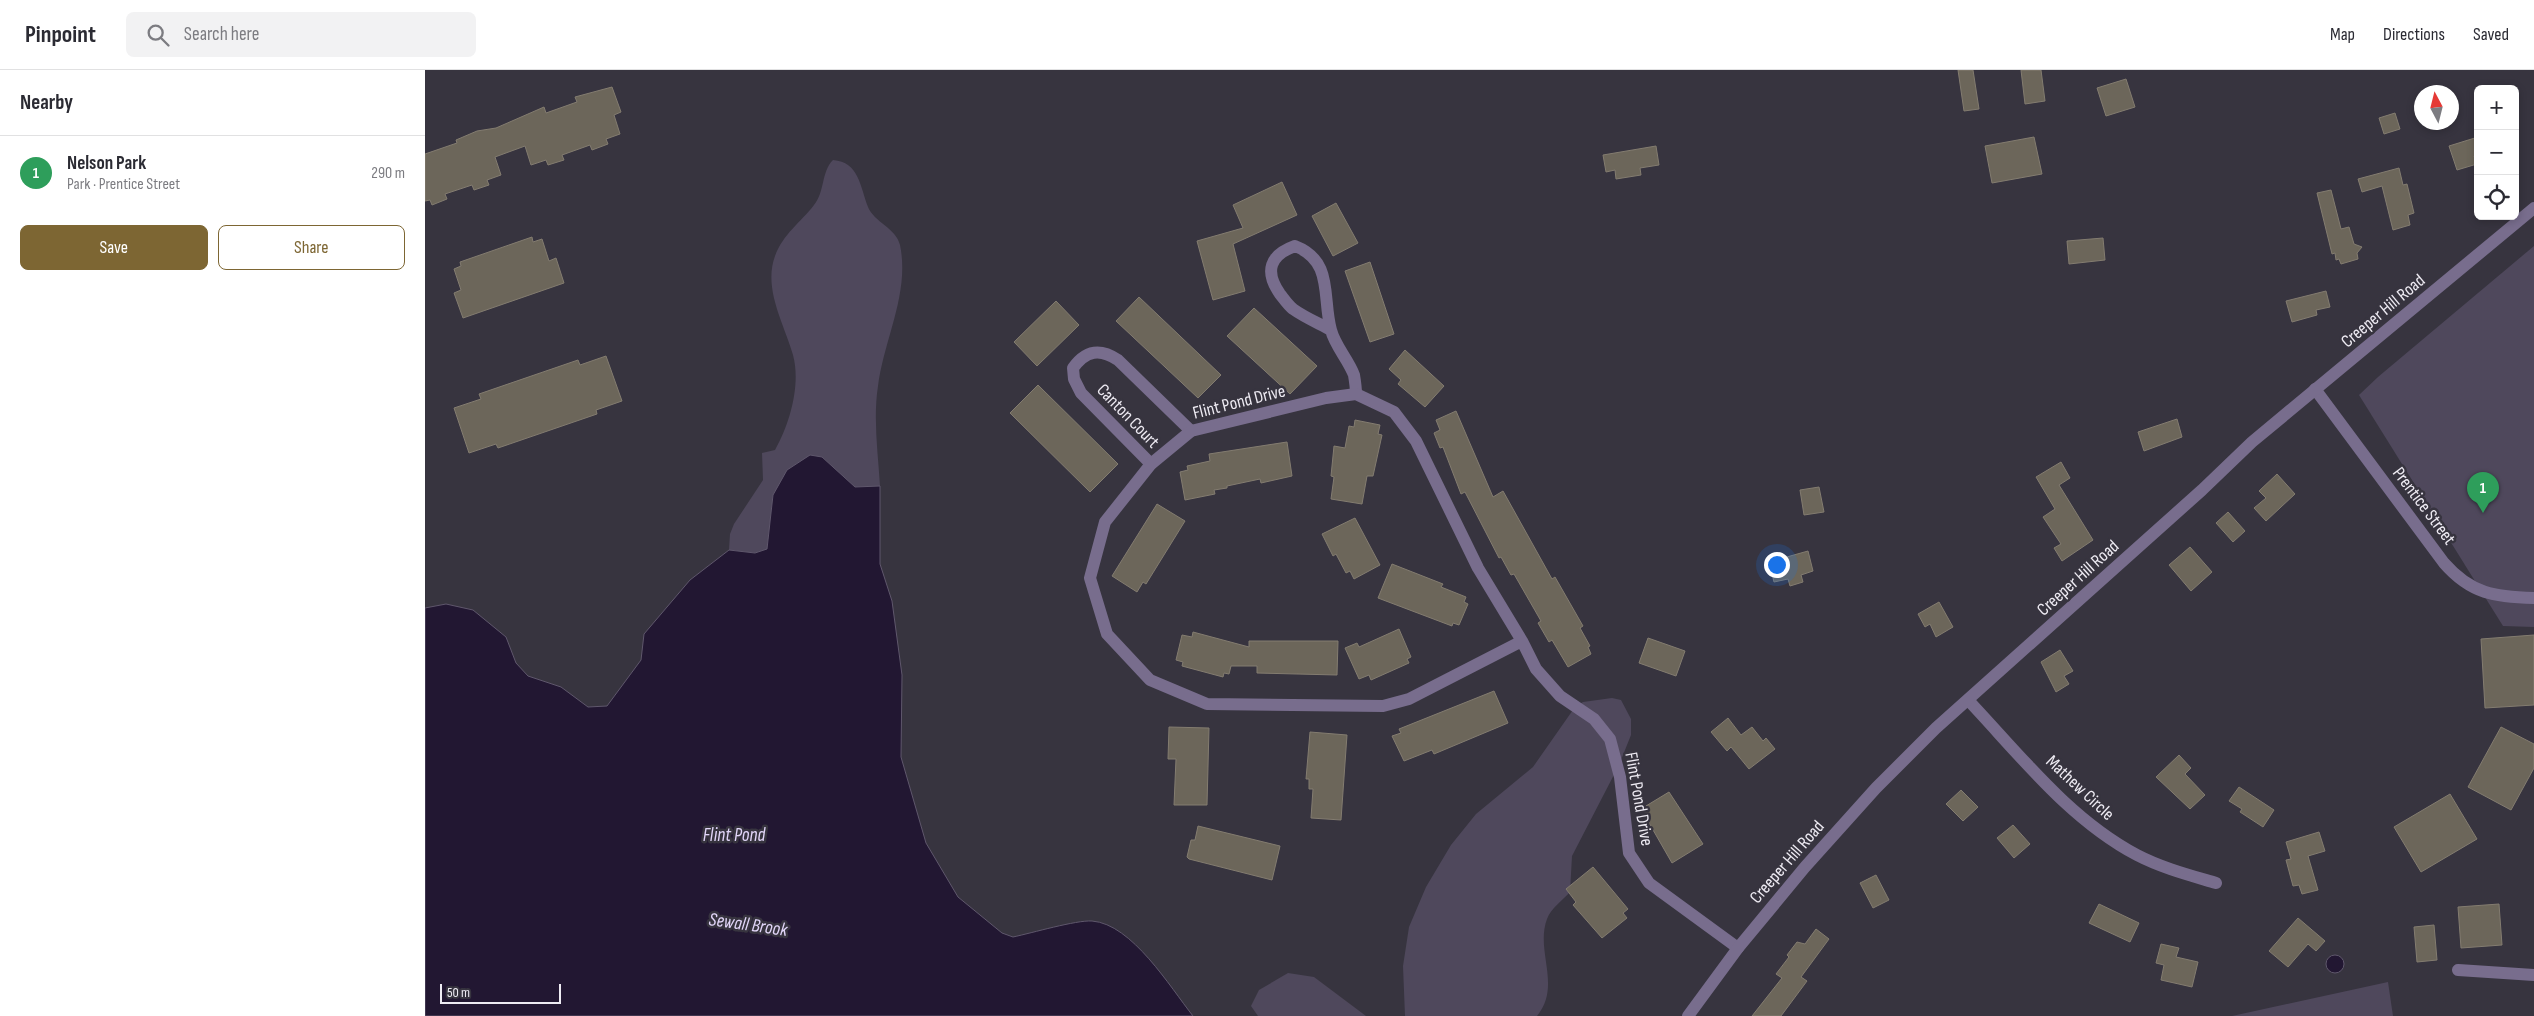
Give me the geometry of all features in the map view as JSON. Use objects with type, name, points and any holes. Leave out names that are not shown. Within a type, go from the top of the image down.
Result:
[{"type":"street","name":"Creeper Hill Road","points":[[1688,1016],[1738,948],[1847,820],[1912,751],[2203,490],[2252,442],[2534,208]]},
{"type":"street","points":[[1331,330],[1291,308],[1275,286],[1271,271],[1274,259],[1283,250],[1295,246],[1307,251],[1316,260],[1326,284],[1331,330],[1353,375],[1357,394]]},
{"type":"street","name":"Canton Court","points":[[1151,464],[1081,393],[1073,372],[1078,362],[1087,354],[1097,351],[1108,353],[1118,360],[1191,431]]},
{"type":"street","name":"Prentice Street","points":[[2315,389],[2444,562],[2458,578],[2477,590],[2489,594],[2534,598]]},
{"type":"street","name":"Flint Pond Drive","points":[[1522,641],[1409,699],[1383,706],[1207,704],[1150,680],[1107,634],[1090,578],[1105,522],[1151,464],[1191,431],[1327,398],[1357,394],[1394,412],[1414,438],[1478,568],[1522,641],[1536,669],[1560,696],[1594,719],[1610,739],[1621,777],[1629,853],[1649,883],[1738,948]]},
{"type":"street","name":"Mathew Circle","points":[[1968,700],[2052,789],[2081,817],[2108,838],[2159,865],[2216,883]]},
{"type":"street","points":[[2458,970],[2534,975]]},
{"type":"shaded area","points":[[833,160],[848,165],[853,170],[871,212],[890,229],[900,245],[902,281],[881,368],[877,398],[876,436],[880,486],[855,488],[822,457],[773,495],[768,549],[755,553],[729,550],[730,534],[734,524],[763,480],[762,453],[775,450],[793,404],[796,378],[795,366],[776,306],[771,281],[775,256],[787,235],[817,200],[829,165]]},
{"type":"shaded area","points":[[2534,246],[2534,627],[2503,626],[2359,395]]},
{"type":"shaded area","points":[[1612,698],[1621,700],[1631,719],[1631,735],[1619,765],[1572,856],[1570,892],[1554,908],[1547,919],[1544,943],[1548,981],[1547,993],[1544,1005],[1537,1016],[1405,1016],[1403,966],[1409,927],[1426,887],[1451,845],[1476,814],[1533,767],[1575,707],[1583,702]]},
{"type":"shaded area","points":[[1288,973],[1314,977],[1366,1016],[1258,1016],[1251,1006],[1259,990]]},
{"type":"shaded area","points":[[2388,982],[2393,1016],[2232,1016]]},
{"type":"water","name":"Flint Pond","points":[[810,455],[822,457],[855,487],[880,486],[880,564],[892,601],[902,675],[901,757],[926,843],[958,897],[1002,933],[1013,937],[1085,921],[1107,925],[1121,933],[1149,959],[1193,1016],[425,1016],[425,608],[446,604],[473,610],[506,637],[516,663],[528,676],[561,687],[588,707],[607,706],[641,660],[644,634],[690,580],[729,550],[755,553],[767,549],[773,495],[787,470]]},
{"type":"water","points":[[2335,955],[2341,958],[2344,964],[2341,970],[2335,973],[2329,970],[2326,964],[2329,958]]},
{"type":"building","points":[[1958,70],[1973,70],[1979,109],[1964,111]]},
{"type":"building","points":[[2021,70],[2041,70],[2045,101],[2025,104]]},
{"type":"building","points":[[2126,79],[2135,107],[2106,116],[2097,88]]},
{"type":"building","points":[[612,87],[621,112],[614,115],[620,134],[606,139],[608,144],[592,150],[590,145],[562,155],[564,160],[548,165],[546,160],[531,165],[525,146],[495,157],[501,175],[487,180],[489,185],[474,190],[472,185],[445,194],[447,199],[432,205],[430,200],[425,201],[425,154],[457,143],[456,140],[477,131],[496,128],[544,107],[546,113],[577,102],[575,97]]},
{"type":"building","points":[[2395,113],[2400,129],[2384,134],[2379,118]]},
{"type":"building","points":[[2034,137],[2042,174],[1992,183],[1985,146]]},
{"type":"building","points":[[2474,138],[2474,165],[2457,170],[2449,146]]},
{"type":"building","points":[[1656,146],[1659,165],[1640,168],[1641,175],[1616,179],[1615,170],[1606,172],[1603,155]]},
{"type":"building","points":[[2399,168],[2403,185],[2407,184],[2414,213],[2408,215],[2410,225],[2393,230],[2382,186],[2362,192],[2358,179]]},
{"type":"building","points":[[1282,182],[1297,215],[1233,244],[1245,291],[1213,300],[1197,241],[1243,228],[1233,205]]},
{"type":"building","points":[[2331,190],[2341,229],[2349,227],[2354,244],[2362,247],[2357,253],[2358,259],[2341,264],[2339,259],[2336,260],[2335,253],[2332,254],[2317,193]]},
{"type":"building","points":[[1336,203],[1358,243],[1333,256],[1312,216]]},
{"type":"building","points":[[532,237],[533,242],[542,239],[549,261],[556,258],[564,283],[463,318],[454,293],[461,290],[454,269],[461,266],[460,262]]},
{"type":"building","points":[[2103,238],[2105,260],[2069,264],[2067,241]]},
{"type":"building","points":[[1370,262],[1394,334],[1370,342],[1345,271]]},
{"type":"building","points":[[2326,291],[2330,307],[2316,310],[2317,315],[2292,322],[2286,301]]},
{"type":"building","points":[[1139,297],[1221,375],[1198,398],[1116,321]]},
{"type":"building","points":[[1056,301],[1079,325],[1037,366],[1014,342]]},
{"type":"building","points":[[1254,308],[1317,366],[1290,394],[1227,336]]},
{"type":"building","points":[[1405,350],[1444,386],[1425,407],[1398,384],[1401,380],[1389,369]]},
{"type":"building","points":[[606,356],[622,401],[596,410],[597,414],[498,448],[496,444],[469,453],[454,408],[481,399],[479,394],[578,360],[580,365]]},
{"type":"building","points":[[1038,385],[1118,464],[1090,492],[1010,413]]},
{"type":"building","points":[[1456,411],[1493,497],[1503,491],[1552,579],[1555,577],[1583,626],[1580,628],[1590,646],[1588,647],[1591,654],[1568,667],[1552,640],[1549,642],[1538,623],[1541,621],[1514,574],[1511,575],[1501,557],[1499,558],[1465,492],[1461,494],[1443,447],[1440,448],[1434,433],[1440,430],[1436,420]]},
{"type":"building","points":[[2177,419],[2182,437],[2144,451],[2138,432]]},
{"type":"building","points":[[1355,420],[1380,425],[1378,434],[1382,435],[1373,476],[1367,476],[1362,504],[1331,499],[1334,477],[1331,476],[1334,446],[1345,448],[1349,426],[1354,427]]},
{"type":"building","points":[[1287,442],[1292,476],[1261,483],[1260,479],[1227,486],[1227,488],[1214,490],[1215,494],[1185,500],[1180,472],[1188,470],[1187,466],[1210,461],[1209,454]]},
{"type":"building","points":[[2061,462],[2070,478],[2059,485],[2093,540],[2062,561],[2054,548],[2061,544],[2043,517],[2055,509],[2036,477]]},
{"type":"building","points":[[2277,474],[2295,494],[2266,521],[2254,508],[2266,498],[2259,491]]},
{"type":"building","points":[[1819,487],[1824,512],[1804,515],[1800,490]]},
{"type":"building","points":[[1157,504],[1185,521],[1146,584],[1143,582],[1137,592],[1112,576]]},
{"type":"building","points":[[2228,512],[2245,531],[2233,542],[2216,523]]},
{"type":"building","points":[[1355,518],[1380,565],[1354,579],[1350,571],[1346,573],[1336,554],[1333,556],[1322,534]]},
{"type":"building","points":[[2190,547],[2212,572],[2191,591],[2169,565]]},
{"type":"building","points":[[1808,551],[1813,571],[1801,575],[1803,582],[1790,586],[1788,579],[1774,582],[1769,562]]},
{"type":"building","points":[[1392,564],[1443,584],[1441,587],[1466,597],[1464,602],[1468,604],[1459,625],[1453,623],[1452,626],[1378,598]]},
{"type":"building","points":[[1939,602],[1953,627],[1936,637],[1930,624],[1925,627],[1918,614]]},
{"type":"building","points":[[1399,629],[1411,657],[1407,659],[1409,663],[1371,680],[1369,675],[1359,679],[1345,648],[1357,643],[1359,647]]},
{"type":"building","points":[[1193,632],[1249,647],[1249,641],[1338,641],[1337,675],[1257,673],[1257,666],[1231,666],[1229,674],[1224,673],[1223,677],[1182,666],[1183,662],[1176,660],[1182,635],[1192,637]]},
{"type":"building","points":[[2534,635],[2534,705],[2485,708],[2481,639]]},
{"type":"building","points":[[1648,638],[1685,651],[1676,676],[1639,663]]},
{"type":"building","points":[[2060,650],[2073,671],[2064,676],[2069,684],[2056,692],[2041,662]]},
{"type":"building","points":[[1494,691],[1508,723],[1434,754],[1432,750],[1404,761],[1392,736],[1401,733],[1399,729]]},
{"type":"building","points":[[1728,718],[1741,735],[1752,727],[1763,741],[1766,738],[1775,749],[1749,769],[1731,747],[1727,751],[1711,732]]},
{"type":"building","points":[[1169,727],[1209,728],[1207,805],[1174,805],[1176,759],[1168,759]]},
{"type":"building","points":[[2501,727],[2534,744],[2534,768],[2511,810],[2468,787]]},
{"type":"building","points":[[1310,732],[1347,735],[1341,820],[1311,818],[1313,789],[1309,789],[1309,779],[1306,779]]},
{"type":"building","points":[[2179,755],[2191,768],[2185,774],[2205,795],[2190,809],[2156,777]]},
{"type":"building","points":[[2239,787],[2274,810],[2263,827],[2240,812],[2242,809],[2229,801]]},
{"type":"building","points":[[1961,790],[1978,807],[1963,821],[1946,804]]},
{"type":"building","points":[[1669,792],[1703,844],[1672,863],[1641,809]]},
{"type":"building","points":[[2450,794],[2477,839],[2421,872],[2394,827]]},
{"type":"building","points":[[2013,825],[2030,844],[2014,858],[1997,838]]},
{"type":"building","points":[[1198,826],[1280,846],[1272,880],[1189,859],[1187,857],[1191,840],[1195,840]]},
{"type":"building","points":[[2319,832],[2325,851],[2308,856],[2318,890],[2302,894],[2299,885],[2293,886],[2286,860],[2291,859],[2286,842]]},
{"type":"building","points":[[1593,867],[1628,909],[1623,913],[1627,918],[1602,938],[1573,905],[1576,902],[1566,889]]},
{"type":"building","points":[[1876,875],[1889,900],[1873,908],[1860,883]]},
{"type":"building","points":[[2099,904],[2139,923],[2130,942],[2089,923]]},
{"type":"building","points":[[2499,904],[2502,945],[2461,948],[2458,907]]},
{"type":"building","points":[[2298,918],[2325,941],[2316,951],[2308,944],[2288,967],[2269,951]]},
{"type":"building","points":[[2434,925],[2437,960],[2417,962],[2414,927]]},
{"type":"building","points":[[1816,929],[1829,939],[1801,977],[1807,981],[1781,1016],[1752,1016],[1782,978],[1776,974],[1789,957],[1787,955],[1797,942],[1805,944]]},
{"type":"building","points":[[2161,944],[2179,948],[2176,957],[2198,962],[2192,987],[2161,980],[2164,965],[2156,963]]},
{"type":"place","name":"Nelson Park","points":[[2483,513]]},
{"type":"water label","name":"Sewall Brook","points":[[748,925]]}]
